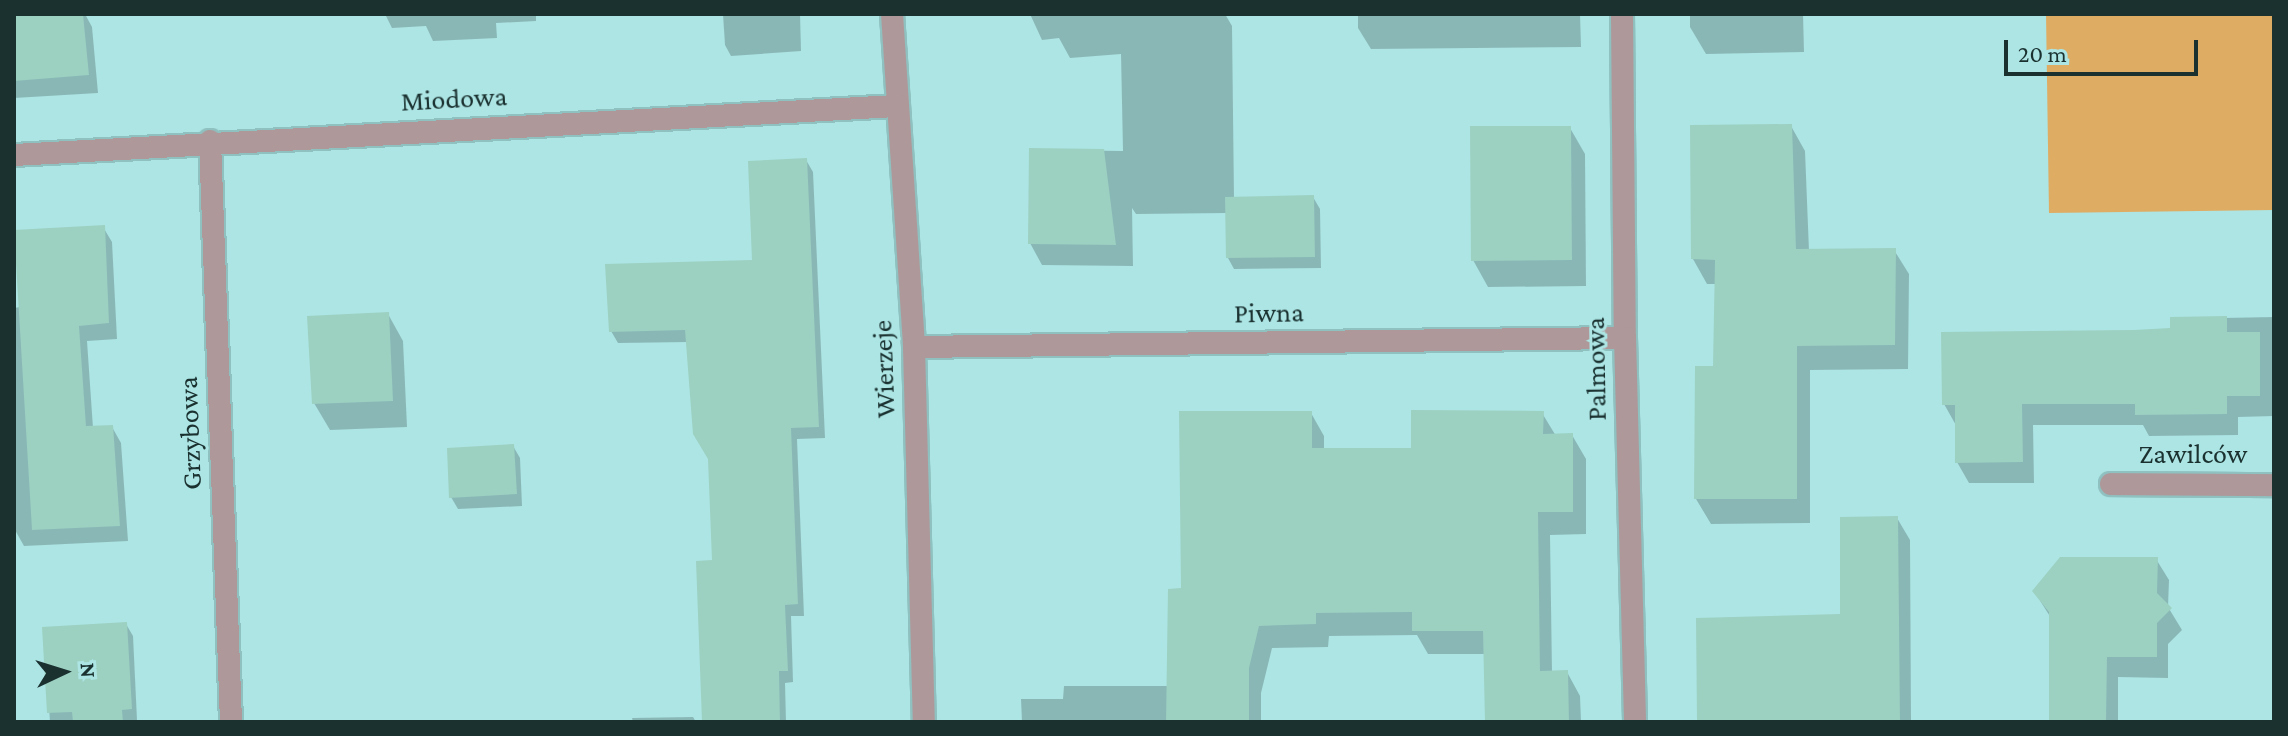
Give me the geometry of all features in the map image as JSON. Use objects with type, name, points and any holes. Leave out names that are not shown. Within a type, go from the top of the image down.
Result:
[{"type":"street","name":"Wierzeje","points":[[892,14],[914,347],[924,722]]},
{"type":"street","name":"Palmowa","points":[[1622,14],[1625,338],[1635,722]]},
{"type":"street","name":"Miodowa","points":[[14,155],[210,141],[897,106]]},
{"type":"street","name":"Grzybowa","points":[[210,141],[231,722]]},
{"type":"street","name":"Piwna","points":[[914,347],[1625,338]]},
{"type":"street","name":"Zawilców","points":[[2111,484],[2274,485]]},
{"type":"shaded area","points":[[2046,14],[2274,14],[2274,210],[2049,213]]},
{"type":"building","points":[[14,14],[83,14],[89,75],[14,81]]},
{"type":"building","points":[[1792,124],[1796,249],[1896,248],[1895,345],[1797,346],[1797,499],[1694,499],[1695,366],[1713,366],[1715,260],[1691,259],[1690,125]]},
{"type":"building","points":[[1470,126],[1571,126],[1572,260],[1471,261]]},
{"type":"building","points":[[1029,148],[1104,149],[1116,245],[1028,244]]},
{"type":"building","points":[[807,158],[819,427],[791,428],[798,604],[785,605],[788,671],[779,671],[780,722],[702,722],[696,561],[712,560],[708,459],[693,434],[685,330],[609,332],[605,264],[752,260],[748,161]]},
{"type":"building","points":[[1314,195],[1315,257],[1226,258],[1225,197]]},
{"type":"building","points":[[105,225],[109,323],[79,326],[86,426],[113,425],[120,526],[32,530],[14,230]]},
{"type":"building","points":[[389,312],[393,401],[312,404],[307,316]]},
{"type":"building","points":[[2227,316],[2227,332],[2260,332],[2260,396],[2227,396],[2227,414],[2135,415],[2135,404],[2022,404],[2023,462],[1955,463],[1955,405],[1942,405],[1941,332],[2170,328],[2170,317]]},
{"type":"building","points":[[1411,410],[1544,411],[1543,434],[1573,433],[1573,512],[1538,512],[1540,671],[1568,670],[1569,722],[1485,722],[1483,631],[1412,631],[1412,612],[1316,613],[1316,624],[1259,626],[1249,668],[1249,722],[1166,722],[1168,589],[1181,588],[1179,411],[1312,411],[1312,448],[1411,448]]},
{"type":"building","points":[[514,444],[517,494],[449,498],[447,448]]},
{"type":"building","points":[[1898,516],[1900,722],[1697,722],[1696,618],[1840,614],[1840,517]]},
{"type":"building","points":[[2060,557],[2158,557],[2157,593],[2172,608],[2157,623],[2157,657],[2107,657],[2106,722],[2049,722],[2049,612],[2032,591]]},
{"type":"building","points":[[127,622],[132,709],[122,710],[123,722],[73,722],[72,712],[47,713],[42,627]]}]
